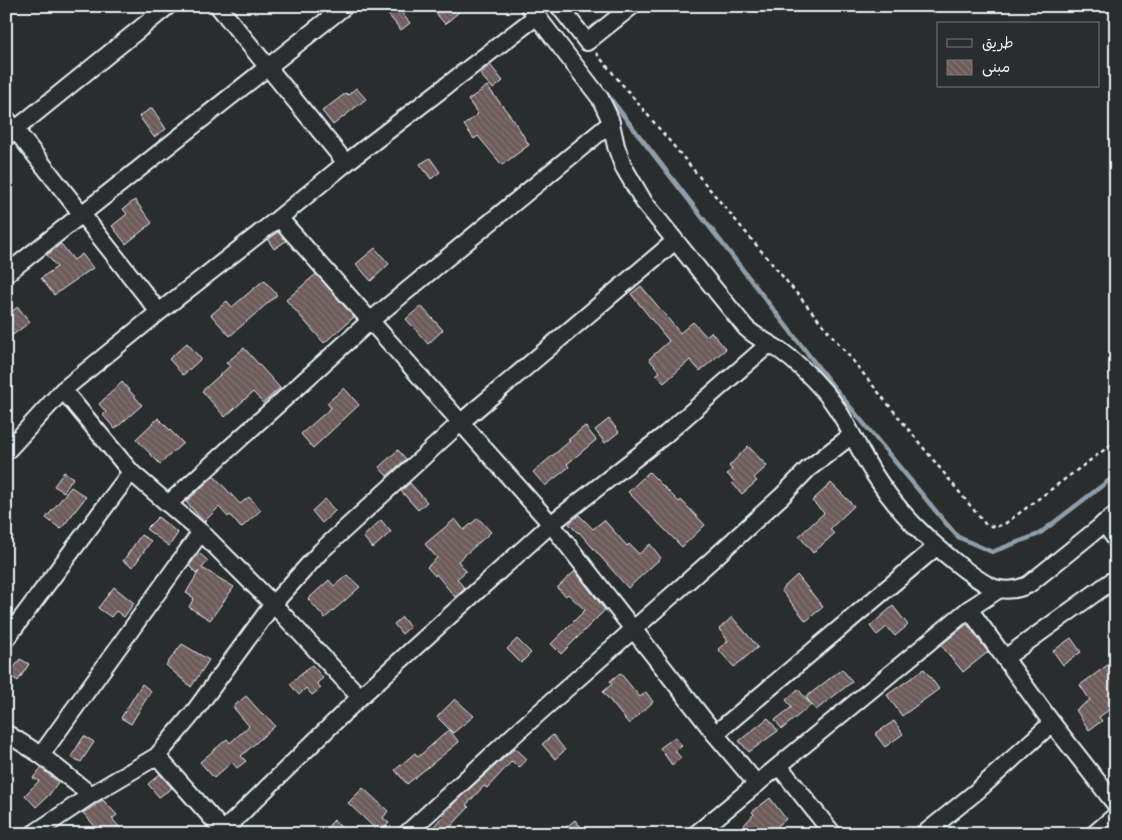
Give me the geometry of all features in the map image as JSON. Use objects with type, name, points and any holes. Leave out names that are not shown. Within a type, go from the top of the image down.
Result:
[{"type":"street","points":[[159,312],[83,215],[9,128],[168,6]]},
{"type":"street","points":[[218,6],[346,163]]},
{"type":"street","points":[[6,274],[345,6]]},
{"type":"street","points":[[559,6],[587,42],[632,6]]},
{"type":"street","points":[[6,452],[63,390],[279,218],[533,11],[605,107],[616,146],[633,184],[654,216],[746,328],[791,359],[822,389],[843,418],[875,475],[891,498],[909,520],[936,547],[983,584],[998,590],[1013,590],[1028,585],[1110,519],[1116,540]]},
{"type":"street","points":[[168,504],[370,321],[611,123]]},
{"type":"street","points":[[279,218],[551,524],[634,629],[655,659],[757,784]]},
{"type":"street","points":[[37,833],[91,795],[157,756],[194,712],[274,604],[321,551],[460,423],[675,241]]},
{"type":"street","points":[[157,756],[223,833],[360,697],[551,524],[666,434],[769,344]]},
{"type":"street","points":[[63,390],[131,472],[201,532],[274,604],[360,697]]},
{"type":"street","points":[[406,834],[776,501],[808,469],[852,435]]},
{"type":"street","points":[[6,640],[131,472]]},
{"type":"street","points":[[41,755],[201,532]]},
{"type":"street","points":[[715,734],[936,547]]},
{"type":"street","points":[[1005,658],[1116,578]]},
{"type":"street","points":[[696,834],[969,609],[998,590]]},
{"type":"street","points":[[969,609],[1052,723],[1115,805],[1094,834]]},
{"type":"street","points":[[924,834],[977,791],[1052,723]]},
{"type":"street","points":[[6,733],[41,755],[91,795]]},
{"type":"street","points":[[779,766],[833,834]]},
{"type":"path","points":[[587,42],[849,356],[986,525],[996,528],[1006,523],[1116,441]]},
{"type":"building","points":[[381,6],[396,6],[410,23],[401,30]]},
{"type":"building","points":[[442,6],[454,6],[459,12],[445,24],[435,12]]},
{"type":"building","points":[[490,65],[503,81],[493,89],[480,74]]},
{"type":"building","points":[[487,86],[515,122],[529,145],[502,165],[478,136],[474,139],[464,125],[478,114],[468,100]]},
{"type":"building","points":[[356,88],[366,99],[333,125],[322,111]]},
{"type":"building","points":[[152,108],[166,129],[154,137],[139,116]]},
{"type":"building","points":[[430,158],[440,172],[431,179],[420,164]]},
{"type":"building","points":[[135,200],[152,223],[126,244],[112,226],[127,214],[123,209]]},
{"type":"building","points":[[278,232],[286,241],[274,249],[268,240]]},
{"type":"building","points":[[61,244],[74,260],[82,254],[93,268],[54,295],[41,278],[57,267],[47,255]]},
{"type":"building","points":[[375,248],[389,264],[371,281],[356,264]]},
{"type":"building","points":[[316,274],[354,317],[324,343],[286,300]]},
{"type":"building","points":[[264,280],[277,295],[230,336],[211,315],[227,301],[232,307]]},
{"type":"building","points":[[641,286],[680,333],[693,322],[706,336],[711,332],[726,349],[700,371],[690,360],[664,383],[656,375],[660,372],[649,359],[669,341],[631,294]]},
{"type":"building","points":[[421,306],[443,330],[428,344],[406,319]]},
{"type":"building","points":[[18,307],[30,322],[6,340],[6,315]]},
{"type":"building","points":[[187,343],[201,359],[183,375],[169,359]]},
{"type":"building","points":[[244,348],[280,388],[263,403],[253,392],[225,417],[202,391],[230,366],[226,363]]},
{"type":"building","points":[[122,382],[142,405],[115,429],[103,415],[106,412],[99,404]]},
{"type":"building","points":[[344,388],[359,405],[313,448],[301,434],[331,408],[327,403]]},
{"type":"building","points":[[158,418],[183,443],[160,464],[136,439]]},
{"type":"building","points":[[609,419],[619,432],[605,443],[595,430]]},
{"type":"building","points":[[585,426],[596,440],[567,464],[569,467],[545,486],[533,472]]},
{"type":"building","points":[[748,446],[767,466],[754,478],[757,481],[742,494],[727,474],[732,470],[729,466]]},
{"type":"building","points":[[398,450],[406,459],[387,476],[379,467]]},
{"type":"building","points":[[64,472],[73,478],[64,492],[54,486]]},
{"type":"building","points":[[649,472],[679,502],[681,500],[705,525],[682,547],[628,492]]},
{"type":"building","points":[[214,476],[240,504],[249,497],[261,510],[241,528],[230,515],[228,517],[219,507],[204,522],[186,502]]},
{"type":"building","points":[[410,483],[427,502],[418,510],[401,491]]},
{"type":"building","points":[[831,483],[854,506],[830,529],[834,534],[813,553],[799,536],[824,513],[812,501]]},
{"type":"building","points":[[71,487],[86,497],[61,529],[46,518]]},
{"type":"building","points":[[325,499],[335,511],[322,523],[312,511]]},
{"type":"building","points":[[579,515],[593,529],[604,520],[627,546],[629,544],[639,554],[650,544],[661,558],[628,588],[579,532],[569,524]]},
{"type":"building","points":[[158,517],[178,533],[169,546],[146,529]]},
{"type":"building","points":[[478,518],[491,532],[458,561],[466,571],[457,579],[465,589],[455,597],[436,574],[435,576],[427,567],[437,558],[425,544],[455,519],[464,530]]},
{"type":"building","points":[[381,520],[391,532],[373,548],[363,537]]},
{"type":"building","points":[[141,535],[151,541],[133,567],[123,561]]},
{"type":"building","points":[[199,553],[208,561],[202,568],[234,587],[210,620],[189,607],[194,598],[186,593],[199,571],[197,574],[189,566]]},
{"type":"building","points":[[575,571],[605,610],[561,654],[551,644],[585,610],[568,594],[566,596],[557,588]]},
{"type":"building","points":[[347,575],[360,587],[325,618],[308,599],[329,580],[334,586]]},
{"type":"building","points":[[797,575],[823,607],[806,621],[781,590]]},
{"type":"building","points":[[114,587],[134,603],[124,617],[116,611],[111,617],[98,608]]},
{"type":"building","points":[[893,606],[908,625],[895,636],[887,627],[877,635],[870,626]]},
{"type":"building","points":[[402,617],[410,627],[402,634],[394,624]]},
{"type":"building","points":[[732,617],[758,647],[734,667],[718,649],[728,641],[719,629]]},
{"type":"building","points":[[967,624],[988,652],[963,672],[941,645]]},
{"type":"building","points":[[1071,638],[1081,652],[1063,665],[1053,651]]},
{"type":"building","points":[[517,639],[531,653],[521,663],[507,649]]},
{"type":"building","points":[[182,644],[209,660],[191,687],[166,665]]},
{"type":"building","points":[[20,659],[29,664],[18,681],[9,675]]},
{"type":"building","points":[[1116,659],[1116,705],[1099,717],[1102,721],[1089,730],[1076,710],[1090,700],[1080,685]]},
{"type":"building","points":[[312,665],[323,678],[317,683],[321,688],[312,695],[306,688],[299,695],[290,684]]},
{"type":"building","points":[[842,669],[852,682],[816,710],[806,697]]},
{"type":"building","points":[[924,669],[939,689],[902,716],[887,695]]},
{"type":"building","points":[[620,673],[640,697],[646,692],[653,702],[629,724],[603,692],[612,684],[610,681]]},
{"type":"building","points":[[142,684],[151,691],[131,724],[121,718]]},
{"type":"building","points":[[798,689],[811,705],[782,729],[775,720],[792,707],[786,700]]},
{"type":"building","points":[[246,696],[275,726],[241,756],[246,761],[237,768],[232,762],[214,778],[200,762],[227,739],[230,743],[249,726],[233,707]]},
{"type":"building","points":[[455,699],[474,716],[453,733],[437,717]]},
{"type":"building","points":[[768,718],[778,731],[749,752],[739,741]]},
{"type":"building","points":[[894,721],[903,734],[885,747],[875,734]]},
{"type":"building","points":[[449,730],[459,742],[407,784],[395,770],[415,753],[418,757]]},
{"type":"building","points":[[553,735],[565,750],[555,759],[542,744]]},
{"type":"building","points":[[84,736],[94,742],[81,762],[71,757]]},
{"type":"building","points":[[675,737],[682,746],[675,751],[681,758],[672,765],[660,748]]},
{"type":"building","points":[[515,748],[527,759],[519,768],[512,761],[487,788],[484,786],[466,805],[469,807],[444,834],[427,834],[457,800]]},
{"type":"building","points":[[41,768],[58,782],[49,795],[36,807],[25,795],[39,781],[33,778]]},
{"type":"building","points":[[160,774],[172,788],[159,797],[148,784]]},
{"type":"building","points":[[363,788],[388,811],[383,818],[389,823],[380,833],[348,803]]},
{"type":"building","points":[[770,798],[786,819],[768,834],[754,834],[744,825],[754,814],[752,812]]},
{"type":"building","points":[[103,800],[117,815],[112,819],[126,834],[102,834],[83,813]]},
{"type":"building","points":[[334,820],[348,834],[321,834]]},
{"type":"building","points":[[575,820],[587,834],[558,834]]},
{"type":"waterway","points":[[606,93],[828,380],[958,537],[992,552],[1039,534],[1116,475]]}]
